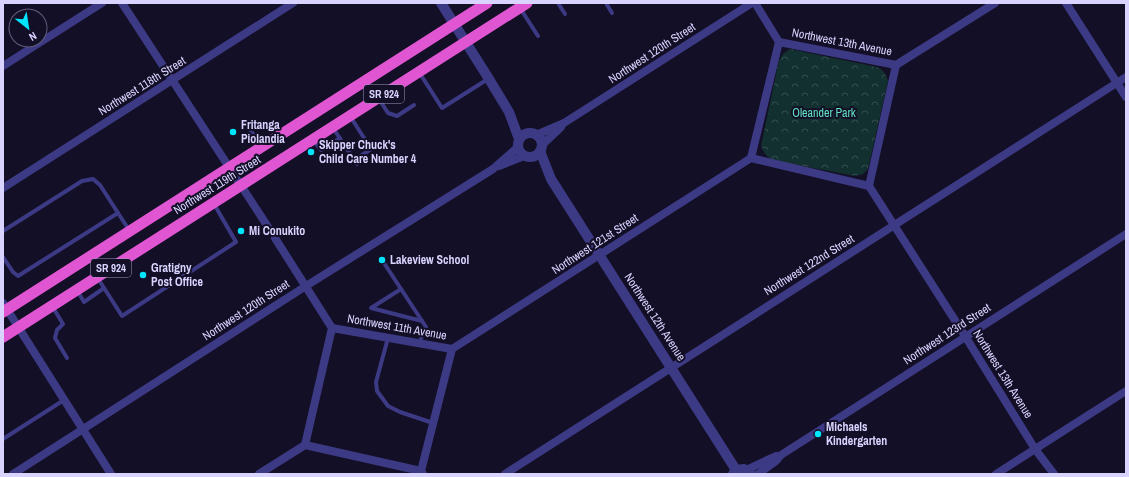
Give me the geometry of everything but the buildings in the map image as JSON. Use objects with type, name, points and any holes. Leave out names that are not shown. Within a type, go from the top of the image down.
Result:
[{"type":"highway","name":"Northwest 119th Street","points":[[4,308],[130,231],[487,3]]},
{"type":"highway","name":"Northwest 119th Street","points":[[3,337],[523,5]]},
{"type":"street","points":[[3,66],[102,3]]},
{"type":"street","points":[[122,3],[171,81],[270,230]]},
{"type":"street","name":"Northwest 118th Street","points":[[3,188],[293,3]]},
{"type":"street","points":[[441,3],[509,112],[521,153],[527,156],[536,155],[541,148],[541,141],[509,112]]},
{"type":"street","name":"Northwest 120th Street","points":[[532,134],[564,123],[752,3]]},
{"type":"street","name":"Northwest 13th Avenue","points":[[751,158],[779,42],[755,3]]},
{"type":"street","points":[[896,65],[995,3]]},
{"type":"street","points":[[1066,3],[1126,97]]},
{"type":"street","name":"Northwest 13th Avenue","points":[[779,42],[896,65],[869,186],[1036,449],[1054,474]]},
{"type":"street","name":"Northwest 122nd Street","points":[[504,474],[1126,77]]},
{"type":"street","name":"Northwest 120th Street","points":[[541,148],[564,123]]},
{"type":"street","points":[[518,143],[522,136],[532,134]]},
{"type":"street","name":"Northwest 120th Street","points":[[493,169],[518,143]]},
{"type":"street","name":"Northwest 12th Avenue","points":[[541,148],[551,179]]},
{"type":"street","name":"Northwest 120th Street","points":[[13,474],[306,286],[493,169],[527,156]]},
{"type":"street","name":"Northwest 12th Avenue","points":[[527,156],[551,179],[671,367],[734,472],[740,469],[749,472]]},
{"type":"street","points":[[751,158],[869,186]]},
{"type":"street","name":"Northwest 121st Street","points":[[452,350],[751,158]]},
{"type":"street","name":"Northwest 123rd Street","points":[[758,474],[776,461],[781,455],[1126,234]]},
{"type":"street","name":"Northwest 11th Avenue","points":[[275,238],[332,328],[305,445],[422,472],[452,350],[332,328]]},
{"type":"street","points":[[4,308],[18,327],[111,474]]},
{"type":"street","points":[[996,474],[1126,391]]},
{"type":"street","points":[[259,474],[305,445]]},
{"type":"street","name":"Northwest 123rd Street","points":[[749,472],[773,456],[781,455]]},
{"type":"lane","points":[[558,3],[565,14]]},
{"type":"lane","points":[[606,3],[612,13]]},
{"type":"lane","points":[[523,5],[538,36]]},
{"type":"lane","points":[[418,72],[442,108],[489,79]]},
{"type":"lane","points":[[378,98],[388,113],[397,116],[414,105]]},
{"type":"lane","points":[[350,116],[371,149],[359,157]]},
{"type":"lane","points":[[332,127],[357,164]]},
{"type":"lane","points":[[249,128],[262,147]]},
{"type":"lane","points":[[313,139],[321,150],[340,138]]},
{"type":"lane","points":[[3,232],[82,181],[94,179],[100,185],[130,231]]},
{"type":"lane","points":[[97,277],[122,316],[236,242],[213,203]]},
{"type":"lane","points":[[3,257],[13,272],[18,276],[118,213]]},
{"type":"lane","points":[[382,260],[426,327],[419,343]]},
{"type":"lane","points":[[76,290],[84,302],[104,288]]},
{"type":"lane","points":[[401,289],[371,308],[422,321]]},
{"type":"lane","points":[[52,306],[63,324],[56,330],[55,338],[67,358]]},
{"type":"lane","points":[[388,338],[376,382],[377,391],[388,406],[400,412],[433,423]]},
{"type":"lane","points":[[3,439],[64,400]]},
{"type":"green space","name":"Oleander Park","points":[[790,49],[875,67],[883,70],[886,75],[888,81],[868,169],[863,174],[855,176],[771,160],[765,154],[761,146],[779,60],[784,53]]},
{"type":"place","name":"Fritanga Piolandia","points":[[233,132]]},
{"type":"place","name":"Skipper Chuck's Child Care Number 4","points":[[311,152]]},
{"type":"place","name":"Mi Conukito","points":[[241,231]]},
{"type":"place","name":"Lakeview School","points":[[382,260]]},
{"type":"place","name":"Gratigny Post Office","points":[[143,275]]},
{"type":"place","name":"Michaels Kindergarten","points":[[818,434]]}]
